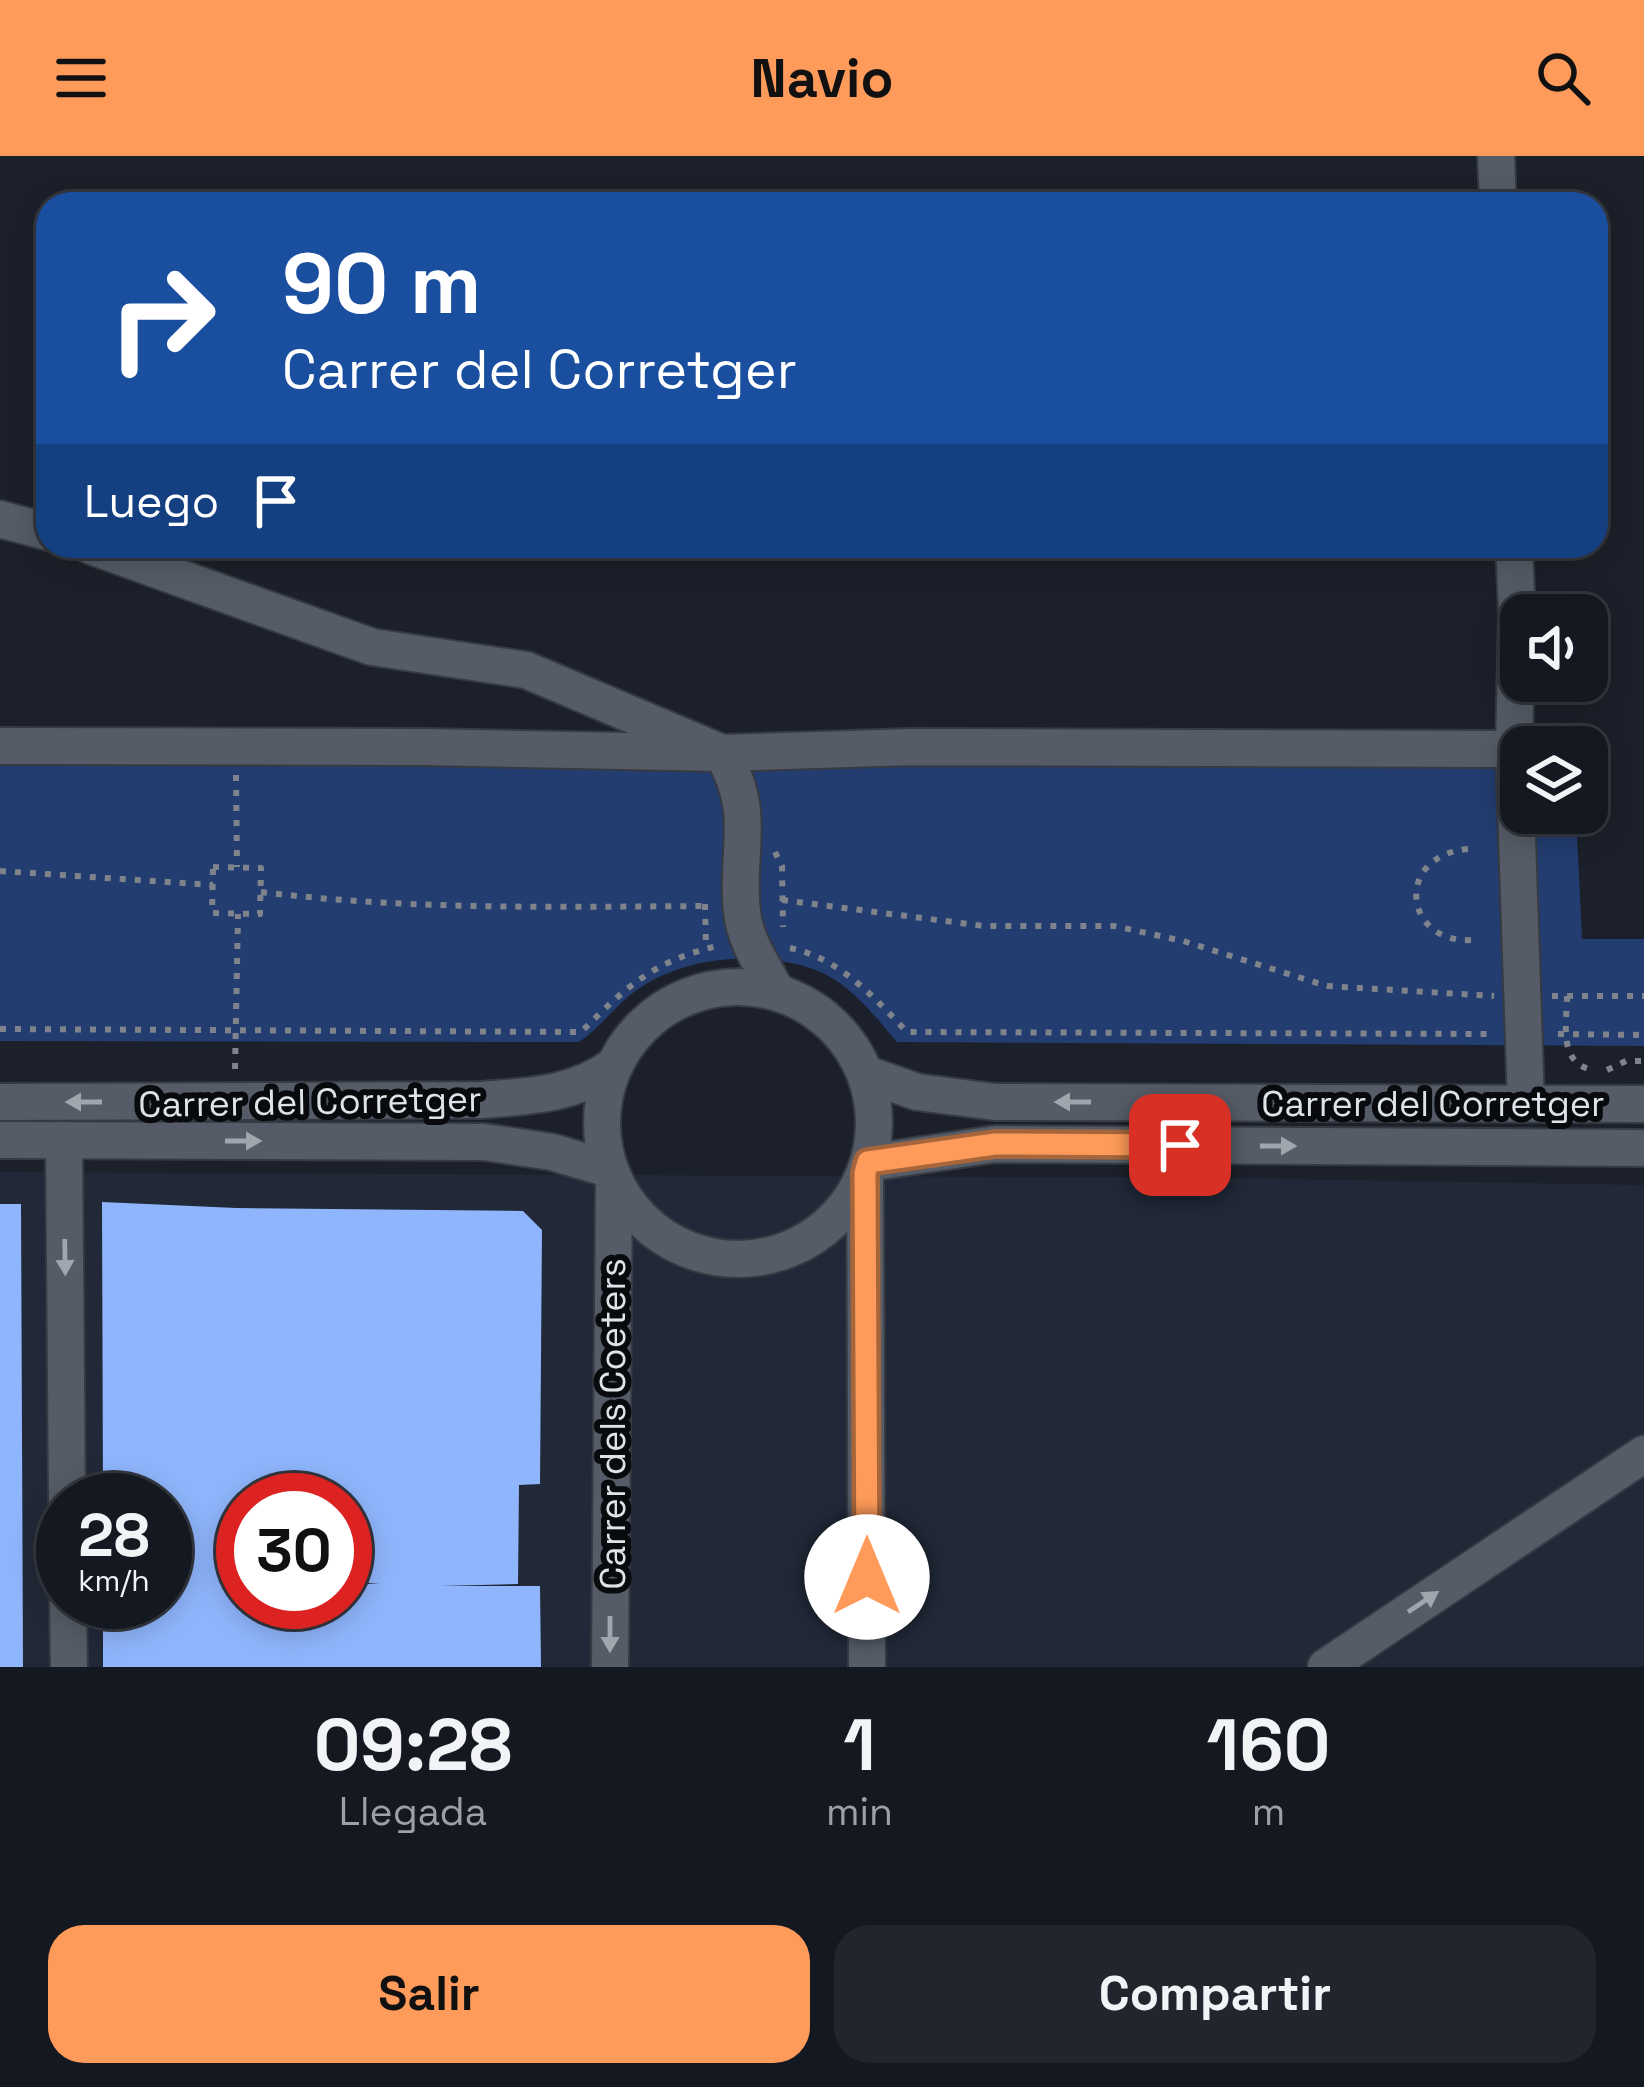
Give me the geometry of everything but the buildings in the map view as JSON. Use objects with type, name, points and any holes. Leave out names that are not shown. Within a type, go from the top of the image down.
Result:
[{"type":"street","points":[[1496,156],[1498,192]]},
{"type":"street","points":[[0,519],[36,529]]},
{"type":"street","points":[[124,558],[372,647],[526,670],[722,753],[739,782],[745,835],[742,912],[749,941],[776,992]]},
{"type":"street","points":[[1514,726],[1515,558]]},
{"type":"street","points":[[0,746],[425,746],[722,753],[911,747],[1500,749]]},
{"type":"street","points":[[1517,834],[1526,1103]]},
{"type":"street","points":[[703,991],[742,912]]},
{"type":"street","points":[[867,1168],[841,1211],[807,1240],[765,1256],[720,1258],[676,1245],[640,1219],[612,1175],[602,1117],[614,1066],[635,1033],[666,1007],[703,991],[740,986],[776,992],[814,1009],[845,1038],[866,1074],[874,1133],[867,1168],[867,1667]]},
{"type":"street","name":"Carrer del Corretger","points":[[0,1102],[482,1100],[554,1094],[590,1083],[614,1066]]},
{"type":"street","name":"Carrer del Corretger","points":[[866,1074],[917,1092],[995,1102],[1644,1104]]},
{"type":"street","name":"Carrer del Corretger","points":[[0,1140],[484,1142],[552,1152],[612,1175]]},
{"type":"street","points":[[64,1140],[67,1473]]},
{"type":"street","name":"Carrer del Corretger","points":[[867,1168],[995,1144],[1644,1148]]},
{"type":"street","name":"Carrer dels Coeters","points":[[610,1667],[612,1175]]},
{"type":"street","points":[[1326,1667],[1644,1454]]},
{"type":"street","points":[[68,1629],[69,1667]]},
{"type":"path","points":[[235,747],[236,867]]},
{"type":"path","points":[[1468,849],[1447,851],[1430,860],[1415,890],[1417,908],[1427,924],[1444,938],[1472,940]]},
{"type":"path","points":[[213,867],[261,868],[260,914],[212,913],[213,885],[213,867]]},
{"type":"path","points":[[0,871],[213,885]]},
{"type":"path","points":[[261,892],[361,904],[455,908],[705,906]]},
{"type":"path","points":[[782,900],[984,926],[1114,926],[1183,940],[1327,986],[1506,996]]},
{"type":"path","points":[[235,1030],[238,914]]},
{"type":"path","points":[[1542,995],[1644,996]]},
{"type":"path","points":[[1568,996],[1567,1049],[1579,1066],[1601,1072],[1626,1061],[1644,1061]]},
{"type":"path","points":[[1544,1034],[1644,1035]]},
{"type":"shaded area","points":[[0,734],[1428,739],[1500,734],[1500,834],[1577,834],[1582,939],[1644,939],[1644,1046],[897,1042],[860,1000],[826,974],[791,963],[744,958],[697,964],[653,980],[579,1042],[0,1041]]},
{"type":"shaded area","points":[[0,1172],[1231,1178],[1644,1185],[1644,1667],[0,1667]]},
{"type":"route","points":[[867,1577],[868,1162],[995,1144],[1180,1145]]}]
